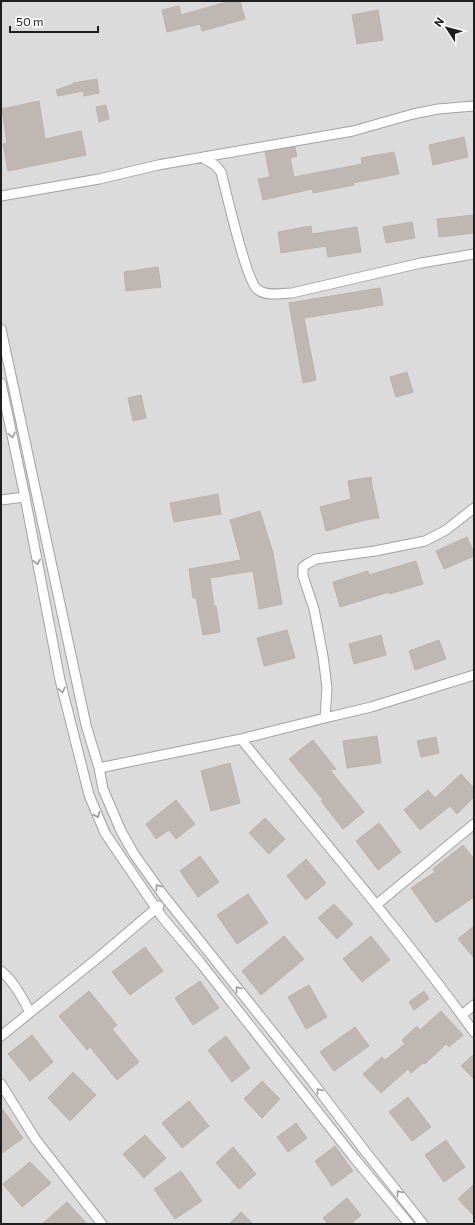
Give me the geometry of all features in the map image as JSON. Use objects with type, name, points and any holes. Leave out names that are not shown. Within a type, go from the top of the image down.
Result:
[{"type":"street","points":[[1,196],[353,131],[438,108],[474,106]]},
{"type":"street","points":[[203,158],[215,165],[221,172],[249,275],[256,289],[263,292],[274,294],[292,293],[421,263],[474,254]]},
{"type":"street","points":[[1,329],[86,725],[99,768],[103,789],[120,831],[134,854],[166,899],[311,1080],[423,1224]]},
{"type":"street","points":[[1,383],[25,497],[60,680],[89,795],[105,833],[156,908],[354,1159],[409,1224]]},
{"type":"street","points":[[1,500],[25,497]]},
{"type":"street","points":[[325,718],[326,688],[323,656],[314,609],[303,576],[303,567],[316,559],[375,551],[425,541],[446,530],[474,508]]},
{"type":"street","points":[[99,768],[241,739],[371,707],[474,675]]},
{"type":"street","points":[[241,739],[376,905],[474,1032]]},
{"type":"street","points":[[376,905],[474,824]]},
{"type":"street","points":[[1,1036],[100,957],[166,899]]},
{"type":"street","points":[[1,971],[7,975],[14,984],[30,1012]]},
{"type":"street","points":[[462,1016],[474,1005]]},
{"type":"street","points":[[1,1084],[36,1140],[102,1224]]},
{"type":"shaded area","points":[[1,1],[474,1],[474,1224],[1,1224]]},
{"type":"building","points":[[230,1],[240,1],[245,19],[202,31],[200,24],[167,32],[162,10],[179,6],[181,15]]},
{"type":"building","points":[[378,10],[383,40],[357,44],[352,15]]},
{"type":"building","points":[[97,79],[99,93],[84,96],[83,91],[58,96],[56,90],[73,83]]},
{"type":"building","points":[[39,101],[45,139],[81,131],[86,155],[8,171],[3,144],[7,143],[2,109]]},
{"type":"building","points":[[106,105],[109,119],[99,122],[96,107]]},
{"type":"building","points":[[464,137],[468,157],[433,165],[429,145]]},
{"type":"building","points":[[295,147],[297,156],[290,158],[294,177],[362,164],[361,158],[394,152],[399,174],[313,193],[312,189],[263,200],[258,179],[270,177],[265,152]]},
{"type":"building","points":[[474,215],[474,233],[439,237],[437,219]]},
{"type":"building","points":[[412,222],[415,238],[386,243],[383,227]]},
{"type":"building","points":[[311,226],[312,234],[357,227],[361,252],[328,257],[326,246],[281,253],[278,232]]},
{"type":"building","points":[[158,267],[161,287],[126,291],[124,272]]},
{"type":"building","points":[[380,288],[383,305],[304,318],[316,380],[303,383],[289,303]]},
{"type":"building","points":[[407,372],[413,392],[396,397],[390,377]]},
{"type":"building","points":[[141,395],[146,418],[133,421],[128,398]]},
{"type":"building","points":[[371,477],[379,518],[365,520],[326,531],[320,507],[351,499],[348,481]]},
{"type":"building","points":[[218,494],[221,514],[174,522],[170,503]]},
{"type":"building","points":[[260,511],[273,553],[282,604],[259,609],[253,571],[210,578],[220,632],[203,635],[196,598],[193,598],[189,569],[241,560],[230,520]]},
{"type":"building","points":[[467,537],[474,556],[444,569],[436,551]]},
{"type":"building","points":[[416,561],[423,584],[389,594],[389,592],[340,607],[333,582],[368,571],[369,575]]},
{"type":"building","points":[[287,630],[295,658],[264,666],[257,638]]},
{"type":"building","points":[[381,635],[386,655],[354,664],[349,644]]},
{"type":"building","points":[[439,640],[446,659],[415,670],[409,651]]},
{"type":"building","points":[[377,736],[381,763],[347,768],[343,741]]},
{"type":"building","points":[[436,737],[439,753],[421,757],[417,741]]},
{"type":"building","points":[[313,740],[336,769],[330,770],[364,812],[343,829],[321,801],[323,800],[289,759]]},
{"type":"building","points":[[230,763],[240,803],[211,811],[201,771]]},
{"type":"building","points":[[461,774],[474,788],[474,797],[457,814],[450,806],[420,830],[404,810],[428,790],[435,798]]},
{"type":"building","points":[[176,800],[195,824],[176,839],[169,830],[156,839],[146,824]]},
{"type":"building","points":[[265,818],[285,839],[269,854],[249,833]]},
{"type":"building","points":[[379,823],[401,852],[378,870],[356,841]]},
{"type":"building","points":[[463,845],[474,859],[474,897],[436,923],[411,888],[435,872],[433,869]]},
{"type":"building","points":[[200,856],[219,882],[198,897],[180,871]]},
{"type":"building","points":[[306,859],[326,883],[306,900],[287,876]]},
{"type":"building","points":[[248,894],[268,923],[237,944],[217,915]]},
{"type":"building","points":[[334,904],[353,924],[337,939],[318,918]]},
{"type":"building","points":[[474,926],[474,958],[458,939]]},
{"type":"building","points":[[284,936],[304,959],[261,995],[242,971]]},
{"type":"building","points":[[371,936],[390,960],[362,982],[343,959]]},
{"type":"building","points":[[145,947],[163,971],[130,995],[112,972]]},
{"type":"building","points":[[200,981],[219,1008],[193,1025],[175,998]]},
{"type":"building","points":[[309,985],[327,1017],[306,1029],[288,997]]},
{"type":"building","points":[[89,991],[117,1025],[112,1029],[139,1062],[117,1080],[90,1047],[87,1050],[59,1016]]},
{"type":"building","points":[[424,991],[429,999],[414,1010],[409,1002]]},
{"type":"building","points":[[441,1011],[463,1035],[449,1047],[446,1044],[425,1064],[423,1063],[411,1073],[408,1069],[381,1093],[363,1074],[382,1057],[385,1060],[405,1044],[402,1040],[417,1026],[420,1030]]},
{"type":"building","points":[[355,1027],[369,1046],[334,1071],[320,1052]]},
{"type":"building","points":[[32,1035],[53,1062],[30,1081],[8,1054]]},
{"type":"building","points":[[226,1036],[250,1068],[232,1082],[208,1050]]},
{"type":"building","points":[[474,1054],[474,1079],[461,1066]]},
{"type":"building","points":[[73,1072],[96,1095],[70,1121],[48,1098]]},
{"type":"building","points":[[262,1081],[280,1099],[262,1118],[244,1099]]},
{"type":"building","points":[[408,1097],[431,1127],[412,1141],[389,1112]]},
{"type":"building","points":[[189,1101],[209,1126],[182,1148],[162,1123]]},
{"type":"building","points":[[1,1107],[23,1138],[1,1154]]},
{"type":"building","points":[[296,1123],[307,1138],[288,1152],[277,1137]]},
{"type":"building","points":[[145,1135],[166,1158],[144,1178],[123,1154]]},
{"type":"building","points":[[446,1140],[465,1167],[444,1182],[425,1155]]},
{"type":"building","points":[[335,1146],[353,1171],[332,1186],[315,1161]]},
{"type":"building","points":[[233,1147],[256,1174],[239,1189],[216,1163]]},
{"type":"building","points":[[30,1162],[51,1183],[22,1207],[3,1184]]},
{"type":"building","points":[[181,1171],[202,1201],[175,1219],[154,1189]]},
{"type":"building","points":[[474,1184],[474,1216],[458,1199]]},
{"type":"building","points":[[347,1198],[361,1215],[351,1224],[328,1224],[323,1218]]},
{"type":"building","points":[[67,1202],[87,1224],[42,1224]]},
{"type":"building","points":[[241,1212],[253,1224],[229,1224]]}]
